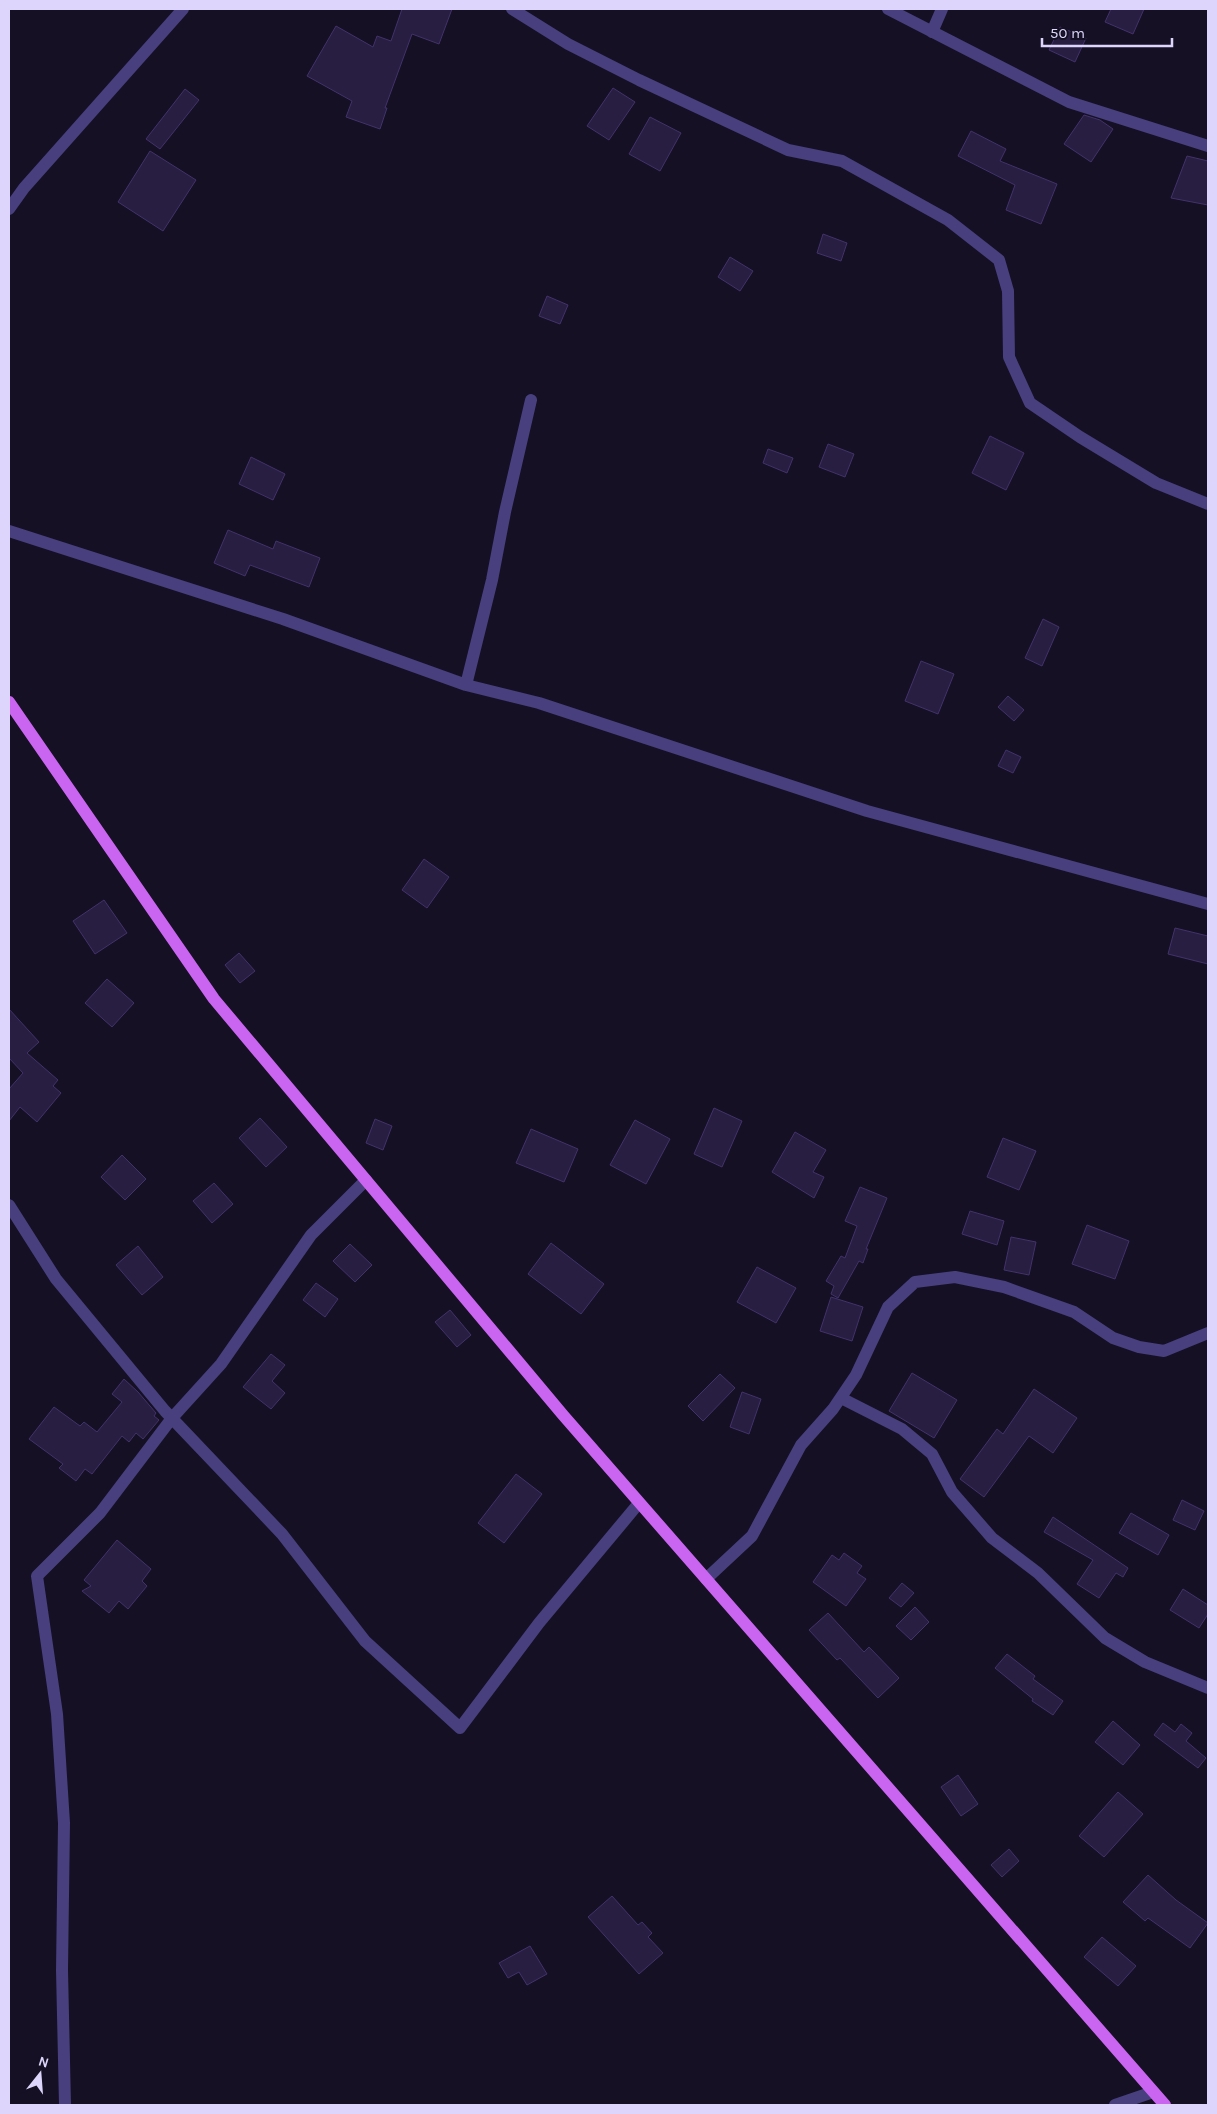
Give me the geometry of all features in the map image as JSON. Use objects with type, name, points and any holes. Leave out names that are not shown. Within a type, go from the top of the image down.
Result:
[{"type":"main road","points":[[9,702],[214,999],[563,1415],[1165,2105]]},
{"type":"street","points":[[9,209],[24,188],[183,9]]},
{"type":"street","points":[[512,9],[568,44],[639,80],[788,150],[842,161],[948,220],[999,260],[1008,291],[1009,357],[1030,403],[1080,437],[1156,483],[1208,504]]},
{"type":"street","points":[[888,9],[1069,102],[1208,146]]},
{"type":"street","points":[[932,32],[942,9]]},
{"type":"street","points":[[466,685],[492,580],[505,512],[531,400]]},
{"type":"street","points":[[9,531],[283,619],[466,685],[540,703],[867,811],[1208,904]]},
{"type":"street","points":[[65,2105],[62,1970],[64,1823],[57,1714],[37,1576],[100,1513],[172,1418],[221,1364],[311,1235],[366,1180]]},
{"type":"street","points":[[9,1206],[56,1280],[172,1418],[282,1534],[366,1642],[460,1728],[539,1624],[639,1503]]},
{"type":"street","points":[[706,1579],[752,1536],[801,1445],[834,1409],[856,1375],[888,1307],[915,1282],[954,1277],[1004,1287],[1074,1312],[1113,1338],[1139,1347],[1164,1351],[1204,1333],[1208,1333]]},
{"type":"street","points":[[841,1398],[902,1429],[932,1454],[952,1492],[992,1538],[1038,1573],[1105,1638],[1144,1662],[1208,1688]]},
{"type":"street","points":[[1115,2105],[1153,2092]]},
{"type":"building","points":[[402,9],[452,9],[439,44],[412,34],[385,108],[387,108],[380,129],[346,117],[352,101],[307,76],[336,26],[373,47],[377,36],[391,41]]},
{"type":"building","points":[[1111,9],[1144,9],[1133,34],[1105,22]]},
{"type":"building","points":[[1060,27],[1086,38],[1075,62],[1049,50]]},
{"type":"building","points":[[613,88],[635,102],[609,140],[587,126]]},
{"type":"building","points":[[185,89],[199,100],[160,149],[146,139]]},
{"type":"building","points":[[1084,115],[1100,120],[1113,129],[1091,162],[1064,144]]},
{"type":"building","points":[[650,117],[681,133],[660,171],[629,154]]},
{"type":"building","points":[[971,131],[1006,149],[1000,161],[1057,184],[1041,224],[1006,210],[1015,185],[958,156]]},
{"type":"building","points":[[150,151],[196,180],[163,231],[118,202]]},
{"type":"building","points":[[1187,156],[1208,161],[1208,205],[1171,198]]},
{"type":"building","points":[[823,234],[847,243],[841,261],[817,253]]},
{"type":"building","points":[[730,257],[753,271],[740,291],[718,277]]},
{"type":"building","points":[[547,296],[568,305],[560,324],[539,316]]},
{"type":"building","points":[[990,436],[1024,453],[1006,490],[972,473]]},
{"type":"building","points":[[828,444],[854,454],[845,477],[819,467]]},
{"type":"building","points":[[768,449],[793,458],[787,473],[763,463]]},
{"type":"building","points":[[251,457],[285,474],[273,500],[239,484]]},
{"type":"building","points":[[228,530],[273,549],[276,541],[320,558],[309,587],[250,565],[245,576],[214,563]]},
{"type":"building","points":[[1043,619],[1059,627],[1042,666],[1025,658]]},
{"type":"building","points":[[921,661],[954,674],[938,714],[905,701]]},
{"type":"building","points":[[1008,696],[1024,710],[1014,721],[998,707]]},
{"type":"building","points":[[1006,750],[1021,757],[1013,773],[998,766]]},
{"type":"building","points":[[424,859],[449,877],[427,908],[402,890]]},
{"type":"building","points":[[104,900],[127,933],[95,954],[73,921]]},
{"type":"building","points":[[1175,928],[1208,936],[1208,964],[1168,954]]},
{"type":"building","points":[[239,953],[255,971],[240,983],[225,965]]},
{"type":"building","points":[[107,979],[134,1003],[112,1027],[85,1003]]},
{"type":"building","points":[[9,1009],[39,1042],[27,1053],[58,1080],[53,1086],[61,1093],[37,1122],[20,1107],[9,1121],[9,1089],[23,1073],[9,1058]]},
{"type":"building","points":[[714,1108],[742,1121],[722,1167],[694,1154]]},
{"type":"building","points":[[260,1118],[287,1147],[266,1167],[239,1138]]},
{"type":"building","points":[[375,1119],[392,1126],[383,1150],[366,1143]]},
{"type":"building","points":[[635,1120],[670,1139],[646,1184],[610,1165]]},
{"type":"building","points":[[531,1129],[578,1149],[564,1182],[516,1163]]},
{"type":"building","points":[[795,1132],[826,1150],[813,1172],[824,1177],[814,1198],[772,1172]]},
{"type":"building","points":[[1003,1138],[1036,1151],[1019,1190],[987,1177]]},
{"type":"building","points":[[122,1155],[146,1179],[125,1200],[101,1177]]},
{"type":"building","points":[[214,1183],[233,1204],[212,1223],[193,1201]]},
{"type":"building","points":[[860,1187],[887,1198],[866,1249],[868,1249],[863,1263],[859,1261],[838,1298],[831,1294],[834,1286],[826,1281],[841,1256],[845,1258],[857,1226],[845,1221]]},
{"type":"building","points":[[970,1211],[1004,1221],[997,1245],[962,1234]]},
{"type":"building","points":[[1087,1225],[1129,1241],[1115,1279],[1072,1264]]},
{"type":"building","points":[[1011,1237],[1036,1242],[1029,1275],[1004,1270]]},
{"type":"building","points":[[551,1243],[604,1284],[581,1314],[528,1274]]},
{"type":"building","points":[[350,1244],[372,1265],[355,1282],[333,1261]]},
{"type":"building","points":[[138,1246],[163,1277],[142,1295],[116,1265]]},
{"type":"building","points":[[757,1267],[796,1288],[776,1323],[737,1302]]},
{"type":"building","points":[[316,1283],[338,1299],[325,1317],[303,1300]]},
{"type":"building","points":[[831,1297],[863,1307],[852,1341],[820,1331]]},
{"type":"building","points":[[450,1310],[471,1335],[457,1347],[435,1322]]},
{"type":"building","points":[[271,1354],[285,1365],[272,1381],[285,1393],[271,1409],[243,1387]]},
{"type":"building","points":[[912,1373],[957,1400],[934,1438],[889,1411]]},
{"type":"building","points":[[720,1374],[735,1388],[703,1421],[688,1406]]},
{"type":"building","points":[[124,1379],[156,1413],[154,1416],[159,1420],[143,1439],[136,1433],[129,1442],[122,1436],[92,1474],[85,1469],[76,1481],[59,1468],[63,1464],[29,1439],[54,1407],[80,1426],[84,1422],[97,1432],[122,1402],[112,1394]]},
{"type":"building","points":[[1034,1389],[1077,1418],[1053,1453],[1029,1436],[984,1497],[960,1479],[997,1429],[1003,1434]]},
{"type":"building","points":[[742,1392],[761,1399],[749,1434],[730,1427]]},
{"type":"building","points":[[516,1474],[542,1494],[504,1543],[478,1523]]},
{"type":"building","points":[[1182,1500],[1204,1511],[1195,1530],[1173,1520]]},
{"type":"building","points":[[1131,1513],[1169,1535],[1158,1555],[1119,1533]]},
{"type":"building","points":[[1053,1517],[1128,1568],[1123,1577],[1116,1573],[1099,1598],[1077,1584],[1093,1560],[1044,1532]]},
{"type":"building","points":[[117,1540],[151,1569],[142,1581],[147,1586],[128,1609],[119,1601],[109,1613],[82,1591],[91,1586],[84,1580]]},
{"type":"building","points":[[844,1553],[862,1566],[857,1573],[866,1579],[846,1606],[813,1582],[832,1555],[839,1560]]},
{"type":"building","points":[[902,1583],[914,1593],[901,1607],[889,1598]]},
{"type":"building","points":[[1183,1589],[1208,1605],[1208,1614],[1199,1628],[1170,1610]]},
{"type":"building","points":[[915,1607],[929,1622],[911,1640],[896,1626]]},
{"type":"building","points":[[828,1613],[864,1652],[869,1647],[899,1678],[878,1698],[840,1658],[837,1660],[809,1630]]},
{"type":"building","points":[[1007,1654],[1035,1676],[1033,1679],[1063,1701],[1053,1715],[1032,1701],[1033,1699],[995,1668]]},
{"type":"building","points":[[1113,1721],[1140,1745],[1123,1765],[1095,1742]]},
{"type":"building","points":[[1163,1723],[1175,1732],[1181,1724],[1192,1733],[1186,1741],[1206,1758],[1198,1768],[1154,1735]]},
{"type":"building","points":[[958,1775],[978,1804],[961,1816],[941,1787]]},
{"type":"building","points":[[1118,1792],[1143,1814],[1104,1857],[1079,1836]]},
{"type":"building","points":[[1009,1849],[1019,1861],[1002,1877],[991,1865]]},
{"type":"building","points":[[1148,1875],[1176,1900],[1208,1923],[1190,1948],[1148,1918],[1145,1921],[1123,1902]]},
{"type":"building","points":[[612,1896],[638,1925],[642,1922],[652,1933],[648,1937],[663,1953],[639,1974],[588,1917]]},
{"type":"building","points":[[1102,1937],[1136,1966],[1118,1986],[1084,1957]]},
{"type":"building","points":[[530,1946],[547,1974],[527,1985],[519,1972],[508,1978],[499,1963]]}]
